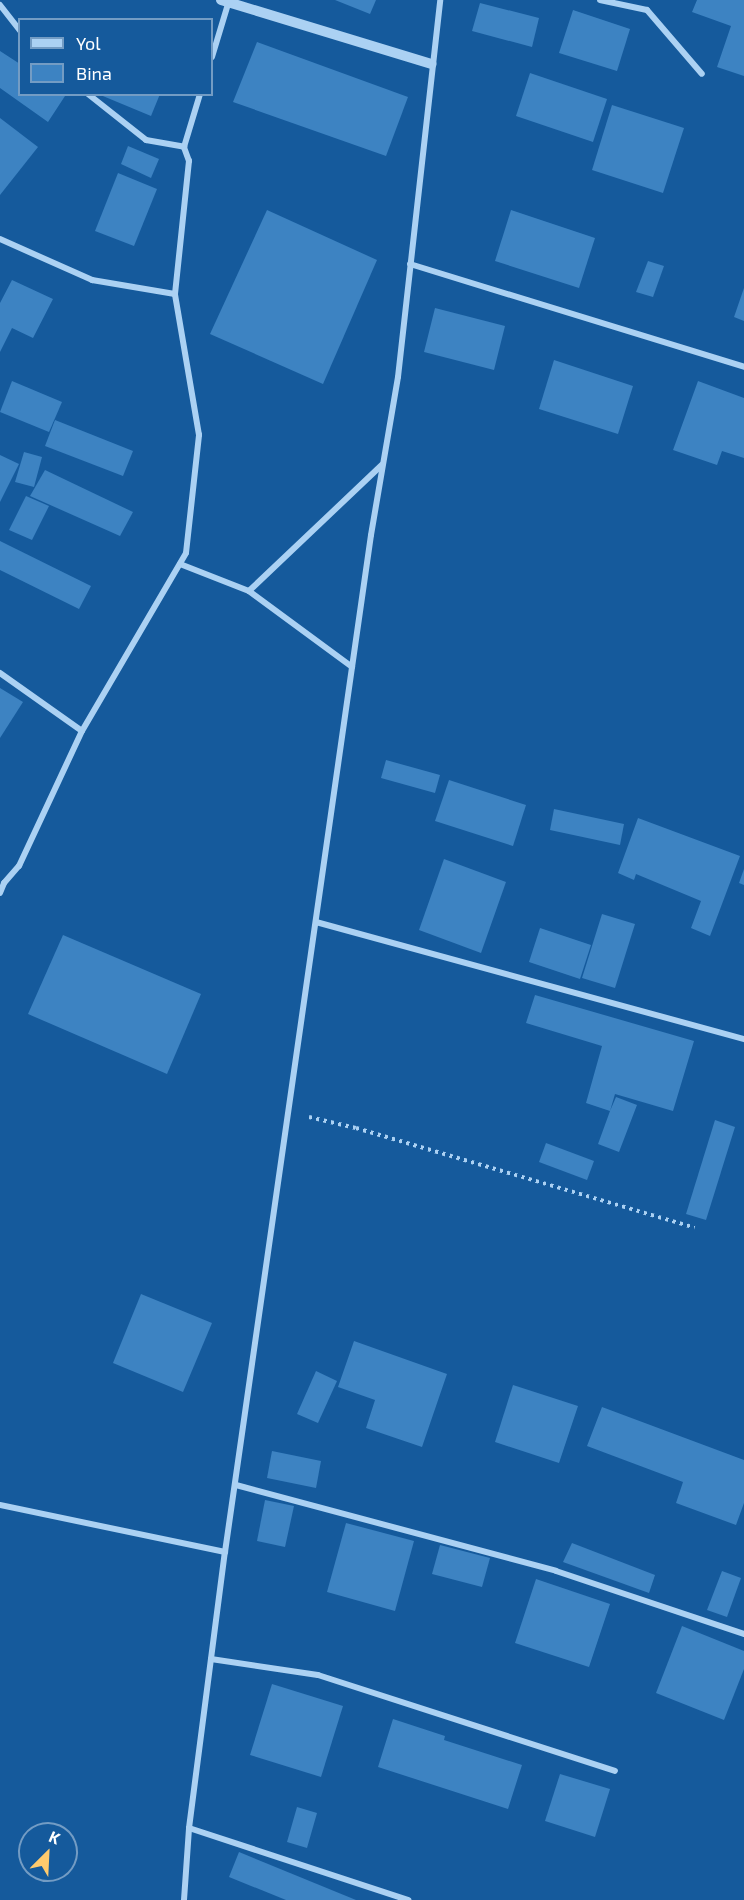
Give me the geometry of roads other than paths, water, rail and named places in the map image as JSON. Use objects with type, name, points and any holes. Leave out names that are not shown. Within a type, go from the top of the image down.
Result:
[{"type":"street","points":[[184,1900],[189,1828],[225,1551],[352,667],[398,377],[431,64],[440,0]]},
{"type":"street","points":[[600,0],[647,10],[702,74]]},
{"type":"street","points":[[213,52],[224,2],[431,64]]},
{"type":"street","points":[[0,5],[18,28]]},
{"type":"street","points":[[91,96],[146,140],[184,147]]},
{"type":"street","points":[[0,893],[2,881],[19,866],[82,731],[186,553],[199,435],[175,294],[189,161],[184,147],[199,96]]},
{"type":"street","points":[[0,239],[92,280],[175,294]]},
{"type":"street","points":[[410,264],[744,367]]},
{"type":"street","points":[[249,591],[383,465]]},
{"type":"street","points":[[180,564],[249,591],[352,667]]},
{"type":"street","points":[[0,673],[82,731]]},
{"type":"street","points":[[316,922],[744,1039]]},
{"type":"street","points":[[236,1485],[556,1571],[744,1634]]},
{"type":"street","points":[[0,1505],[225,1551]]},
{"type":"street","points":[[211,1659],[318,1675],[615,1771]]},
{"type":"street","points":[[189,1828],[408,1900]]}]
